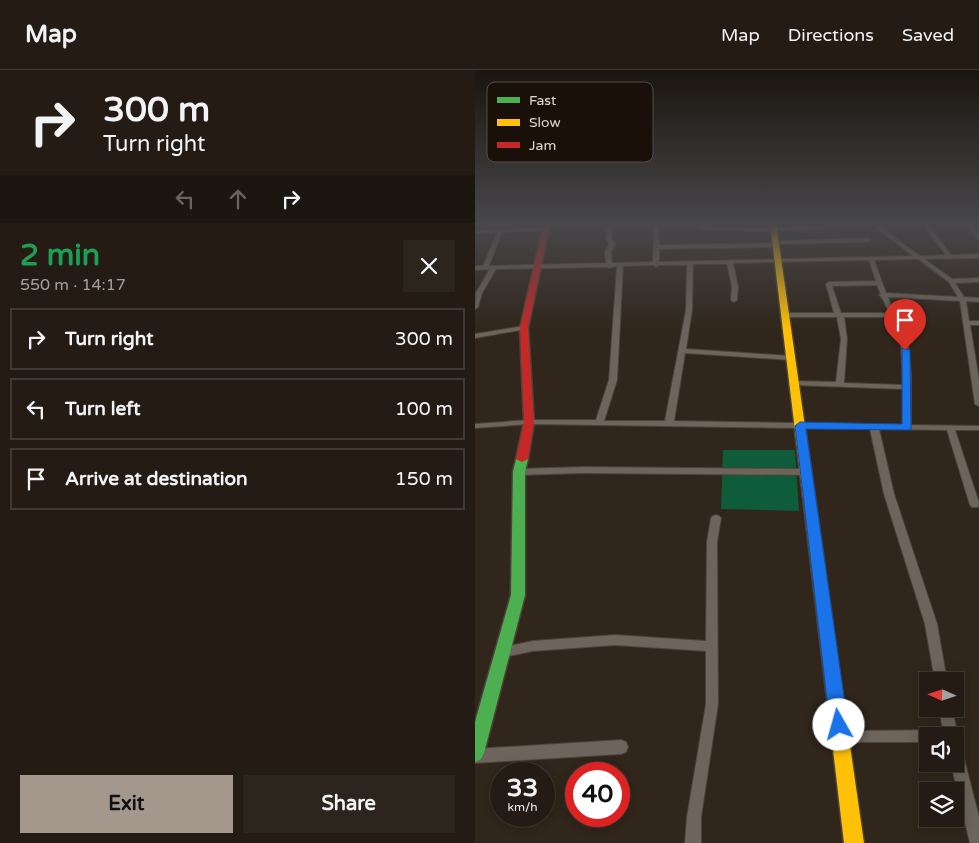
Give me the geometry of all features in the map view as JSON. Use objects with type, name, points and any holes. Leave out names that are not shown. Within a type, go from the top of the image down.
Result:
[{"type":"street","points":[[485,268],[489,259]]},
{"type":"street","points":[[540,259],[524,328],[529,422],[519,472],[518,595],[504,652],[477,731],[475,754],[621,746]]},
{"type":"street","points":[[609,259],[609,266]]},
{"type":"street","points":[[656,259],[656,265]]},
{"type":"street","points":[[475,268],[869,259]]},
{"type":"street","points":[[871,259],[882,295],[903,326],[907,387],[907,427]]},
{"type":"street","points":[[925,259],[951,281],[963,300],[969,351],[979,404]]},
{"type":"street","points":[[777,262],[854,843]]},
{"type":"street","points":[[730,263],[735,286],[734,300]]},
{"type":"street","points":[[669,424],[689,310],[690,264]]},
{"type":"street","points":[[599,423],[613,380],[620,266]]},
{"type":"street","points":[[475,307],[479,293],[494,268]]},
{"type":"street","points":[[951,281],[979,280]]},
{"type":"street","points":[[841,385],[844,339],[829,284],[878,283]]},
{"type":"street","points":[[882,295],[979,300]]},
{"type":"street","points":[[784,315],[896,315]]},
{"type":"street","points":[[966,323],[979,323]]},
{"type":"street","points":[[475,336],[524,328]]},
{"type":"street","points":[[683,351],[791,358]]},
{"type":"street","points":[[969,351],[979,351]]},
{"type":"street","points":[[794,383],[907,387]]},
{"type":"street","points":[[475,426],[529,422],[979,428]]},
{"type":"street","points":[[874,427],[889,494],[931,624],[939,672]]},
{"type":"street","points":[[950,428],[975,506]]},
{"type":"street","points":[[519,472],[582,470],[806,472]]},
{"type":"street","points":[[693,843],[694,817],[712,704],[712,542],[716,518]]},
{"type":"street","points":[[504,652],[533,646],[615,640],[713,646]]},
{"type":"street","points":[[841,744],[853,737],[862,736],[919,736]]},
{"type":"street","points":[[960,772],[978,843]]},
{"type":"green space","points":[[723,450],[795,450],[799,511],[721,509]]},
{"type":"traffic: fast","points":[[475,753],[518,595],[519,472],[522,459]]},
{"type":"traffic: fast","points":[[809,497],[834,690]]},
{"type":"traffic: slow","points":[[778,259],[809,497]]},
{"type":"traffic: slow","points":[[834,690],[854,843]]},
{"type":"traffic: jam","points":[[522,459],[529,422],[524,328],[539,259]]},
{"type":"route","points":[[839,725],[800,426],[907,427],[905,350]]}]
